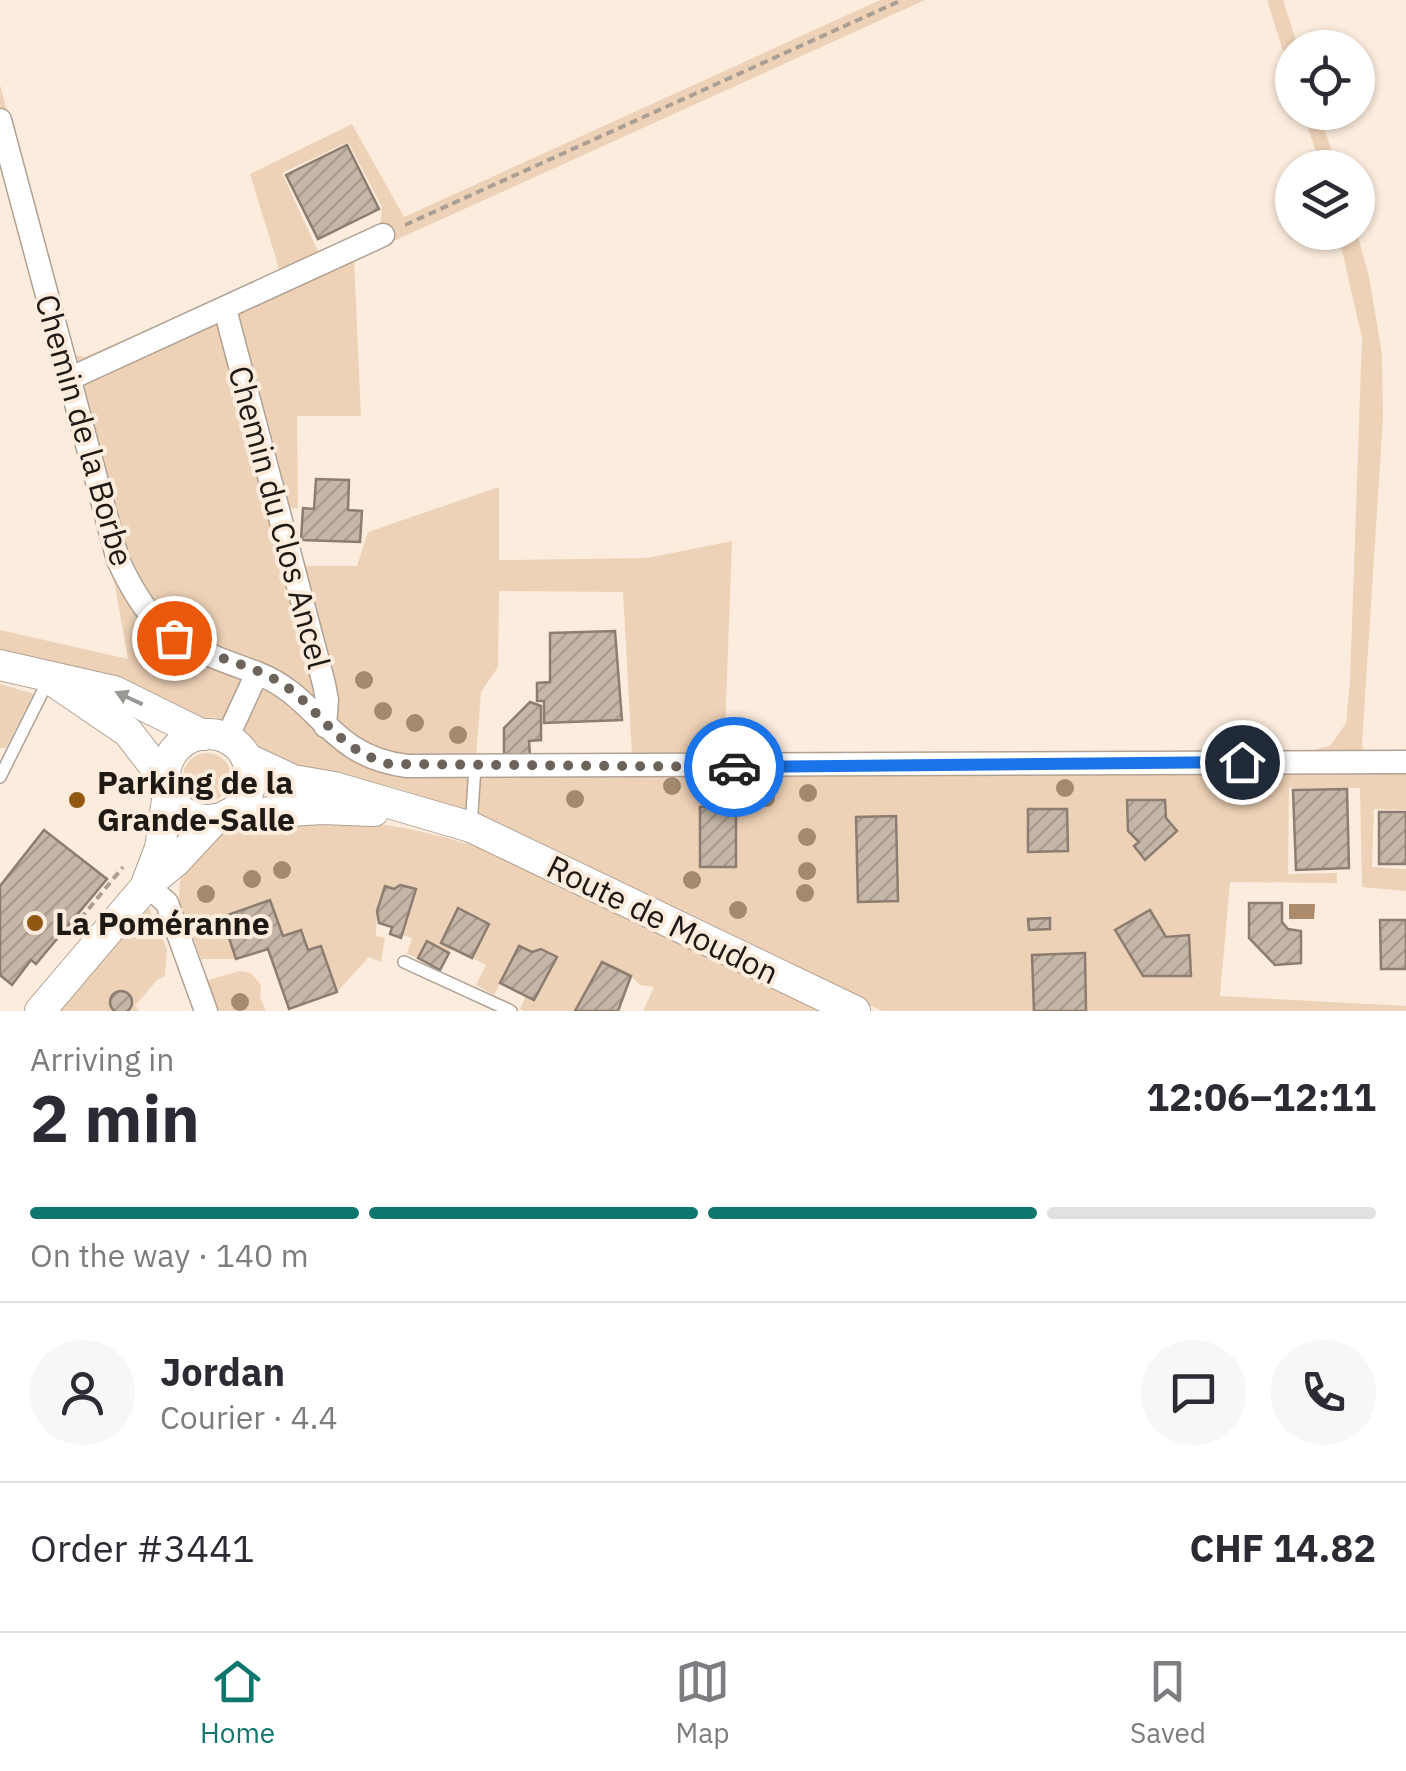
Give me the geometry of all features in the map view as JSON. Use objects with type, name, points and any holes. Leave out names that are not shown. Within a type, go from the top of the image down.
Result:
[{"type":"main road","name":"Route de Moudon","points":[[0,665],[114,691],[293,780],[334,787],[470,827],[855,1011]]},
{"type":"main road","name":"Route de Moudon","points":[[49,678],[128,732],[166,786]]},
{"type":"main road","points":[[40,1011],[135,874],[160,848],[171,755],[179,745],[225,744],[250,774],[248,790],[240,805],[221,817],[175,862],[135,874]]},
{"type":"main road","points":[[166,786],[187,814],[200,820],[221,817]]},
{"type":"main road","name":"Route de Moudon","points":[[221,817],[351,809],[470,827]]},
{"type":"street","name":"Chemin de la Borbe","points":[[0,120],[108,532],[134,595],[152,620],[174,638],[288,688],[356,752],[389,764],[475,767],[1406,762]]},
{"type":"street","points":[[69,379],[383,235]]},
{"type":"street","name":"Chemin du Clos Ancel","points":[[225,310],[324,684],[325,726]]},
{"type":"street","points":[[225,744],[257,672]]},
{"type":"street","points":[[135,874],[167,904],[206,1011]]},
{"type":"lane","points":[[0,777],[49,678]]},
{"type":"lane","points":[[470,827],[475,767]]},
{"type":"lane","points":[[404,962],[510,1011]]},
{"type":"path","points":[[383,235],[902,0]]},
{"type":"path","points":[[65,937],[135,874]]},
{"type":"shaded area","points":[[880,0],[925,0],[354,259],[361,416],[297,416],[298,508],[274,510],[288,566],[357,566],[368,532],[499,487],[499,560],[647,558],[732,541],[724,759],[1298,755],[1331,745],[1346,723],[1350,681],[1362,338],[1342,250],[1362,250],[1382,354],[1383,418],[1362,744],[1365,754],[1406,753],[1406,810],[1374,809],[1372,867],[1406,869],[1406,891],[1362,887],[1360,788],[1289,788],[1288,874],[1337,873],[1337,883],[1230,882],[1220,996],[1406,1006],[1406,1011],[1086,1011],[1084,953],[1032,955],[1034,1011],[882,1011],[519,836],[436,801],[393,787],[293,774],[261,756],[250,742],[214,717],[200,721],[0,652],[0,630],[128,659],[115,586],[0,162],[0,85],[74,355],[85,357],[280,272],[250,174],[352,124],[404,217]],"holes":[[[348,142],[382,207],[380,226],[323,262],[282,173]],[[499,591],[623,592],[632,756],[476,758],[481,692],[498,667]],[[1165,800],[1166,818],[1177,832],[1145,859],[1134,846]],[[1067,809],[1068,851],[1029,852],[1028,810]],[[896,816],[898,900],[859,902],[856,817]],[[1149,910],[1166,937],[1189,936],[1143,976],[1116,930]]]},
{"type":"shaded area","points":[[1267,0],[1283,0],[1293,30],[1276,30]]},
{"type":"shaded area","points":[[1309,130],[1325,130],[1331,150],[1315,150]]},
{"type":"shaded area","points":[[0,684],[34,694],[6,748],[0,748]]},
{"type":"shaded area","points":[[207,753],[224,760],[231,777],[224,794],[207,801],[190,794],[183,777],[190,760]]},
{"type":"shaded area","points":[[325,818],[418,831],[508,858],[839,1011],[643,1011],[654,987],[640,985],[603,962],[575,1011],[524,1011],[520,1009],[526,996],[534,1000],[556,956],[519,946],[494,995],[476,985],[486,965],[472,958],[489,923],[458,908],[441,943],[451,948],[449,953],[418,958],[407,954],[412,938],[402,935],[416,890],[401,885],[394,889],[385,887],[377,911],[376,936],[385,938],[381,962],[369,957],[337,992],[322,946],[308,950],[301,930],[283,936],[270,900],[222,917],[236,959],[201,959],[179,900],[185,866],[213,837],[225,831]]},
{"type":"shaded area","points":[[1289,904],[1315,904],[1314,919],[1289,919]]},
{"type":"shaded area","points":[[149,908],[167,949],[165,976],[135,1006],[139,1011],[57,1011]]},
{"type":"shaded area","points":[[240,971],[251,973],[261,985],[260,997],[266,1011],[218,1011],[205,981]]},
{"type":"building","points":[[347,145],[379,209],[318,239],[286,175]]},
{"type":"building","points":[[316,479],[349,480],[348,510],[362,511],[360,542],[301,540],[303,508],[314,509]]},
{"type":"building","points":[[615,631],[622,720],[544,723],[544,701],[537,701],[537,683],[550,682],[550,633]]},
{"type":"building","points":[[530,702],[541,706],[541,740],[529,741],[530,756],[504,757],[504,728]]},
{"type":"building","points":[[1347,789],[1349,868],[1296,870],[1293,790]]},
{"type":"building","points":[[1127,800],[1165,800],[1166,818],[1177,831],[1145,860],[1134,846],[1139,842],[1128,831]]},
{"type":"building","points":[[736,806],[736,867],[700,867],[700,807]]},
{"type":"building","points":[[1028,809],[1067,809],[1068,851],[1028,852]]},
{"type":"building","points":[[1379,812],[1406,812],[1406,864],[1379,864]]},
{"type":"building","points":[[896,816],[898,901],[858,902],[856,817]]},
{"type":"building","name":"La Poméranne","points":[[44,830],[107,879],[36,964],[31,960],[12,985],[0,975],[0,886]]},
{"type":"building","points":[[400,885],[416,889],[401,938],[390,934],[392,927],[379,923],[377,911],[385,886],[394,889]]},
{"type":"building","points":[[270,900],[283,936],[301,930],[308,950],[321,946],[337,992],[289,1009],[268,949],[236,959],[222,917]]},
{"type":"building","points":[[1249,903],[1282,903],[1282,922],[1288,929],[1301,931],[1301,963],[1275,965],[1249,938]]},
{"type":"building","points":[[458,908],[489,924],[472,958],[441,943]]},
{"type":"building","points":[[1150,910],[1166,937],[1189,935],[1191,976],[1143,976],[1115,930]]},
{"type":"building","points":[[1050,918],[1050,929],[1029,930],[1028,919]]},
{"type":"building","points":[[1380,920],[1406,920],[1406,969],[1381,969]]},
{"type":"building","points":[[427,941],[449,953],[440,970],[418,958]]},
{"type":"building","points":[[519,946],[532,952],[541,949],[557,957],[534,1000],[500,983]]},
{"type":"building","points":[[1085,953],[1086,1011],[1034,1011],[1032,955]]},
{"type":"building","points":[[602,962],[631,976],[618,1011],[575,1011]]},
{"type":"building","points":[[117,992],[125,992],[131,998],[126,1011],[116,1011],[111,1006],[111,998]]},
{"type":"way so far","points":[[174,638],[197,651],[274,679],[342,742],[356,752],[389,764],[734,767]]},
{"type":"place","name":"Parking de la Grande-Salle","points":[[77,800]]},
{"type":"place","name":"La Poméranne","points":[[35,923]]},
{"type":"route","points":[[734,767],[1242,762]]}]
